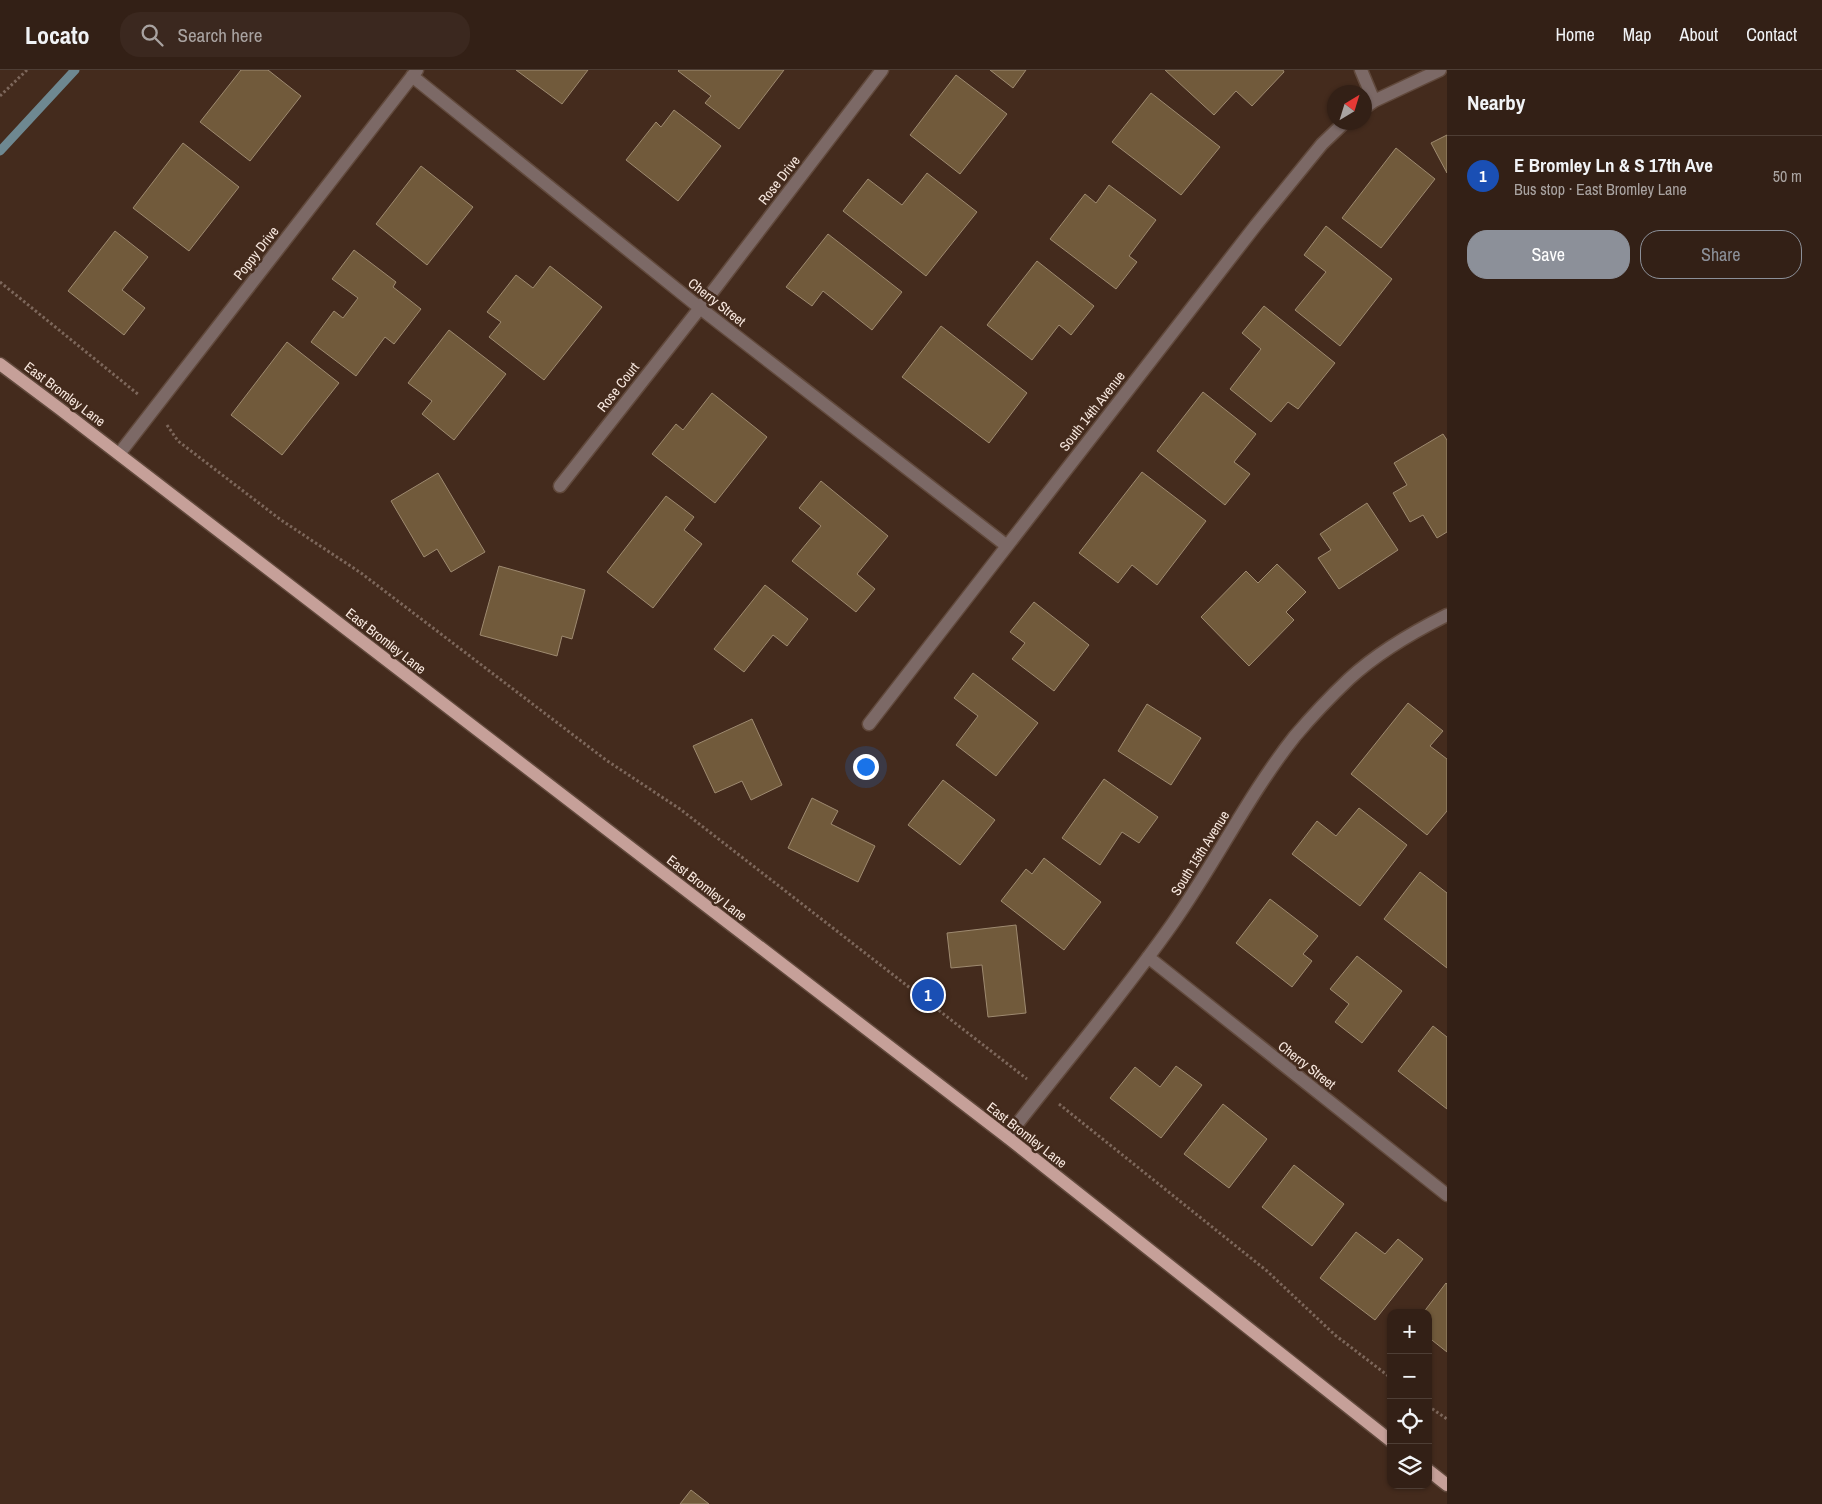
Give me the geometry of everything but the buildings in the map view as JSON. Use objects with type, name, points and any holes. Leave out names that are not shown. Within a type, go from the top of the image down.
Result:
[{"type":"main road","name":"East Bromley Lane","points":[[0,364],[1006,1138],[1387,1438]]},
{"type":"main road","points":[[1432,1473],[1447,1485]]},
{"type":"street","name":"Rose Drive","points":[[700,308],[882,70]]},
{"type":"street","points":[[1361,70],[1364,85]]},
{"type":"street","points":[[1372,104],[1440,70]]},
{"type":"street","name":"Cherry Street","points":[[415,73],[700,308],[1007,546]]},
{"type":"street","name":"Poppy Drive","points":[[119,454],[415,73]]},
{"type":"street","name":"South 14th Avenue","points":[[870,724],[1256,225],[1322,144],[1337,130]]},
{"type":"street","name":"Rose Court","points":[[560,486],[700,308]]},
{"type":"street","name":"South 15th Avenue","points":[[1006,1138],[1148,957],[1199,884],[1256,792],[1294,738],[1351,677],[1415,631],[1447,615]]},
{"type":"street","name":"Cherry Street","points":[[1148,957],[1447,1195]]},
{"type":"path","points":[[0,96],[27,70]]},
{"type":"path","points":[[0,282],[155,408],[178,441],[269,512],[361,573],[606,760],[680,809],[1043,1091],[1267,1271],[1335,1335],[1387,1375]]},
{"type":"path","points":[[1432,1409],[1447,1419]]},
{"type":"waterway","points":[[0,151],[75,70]]},
{"type":"place","name":"E Bromley Ln & S 17th Ave","points":[[928,995]]}]
